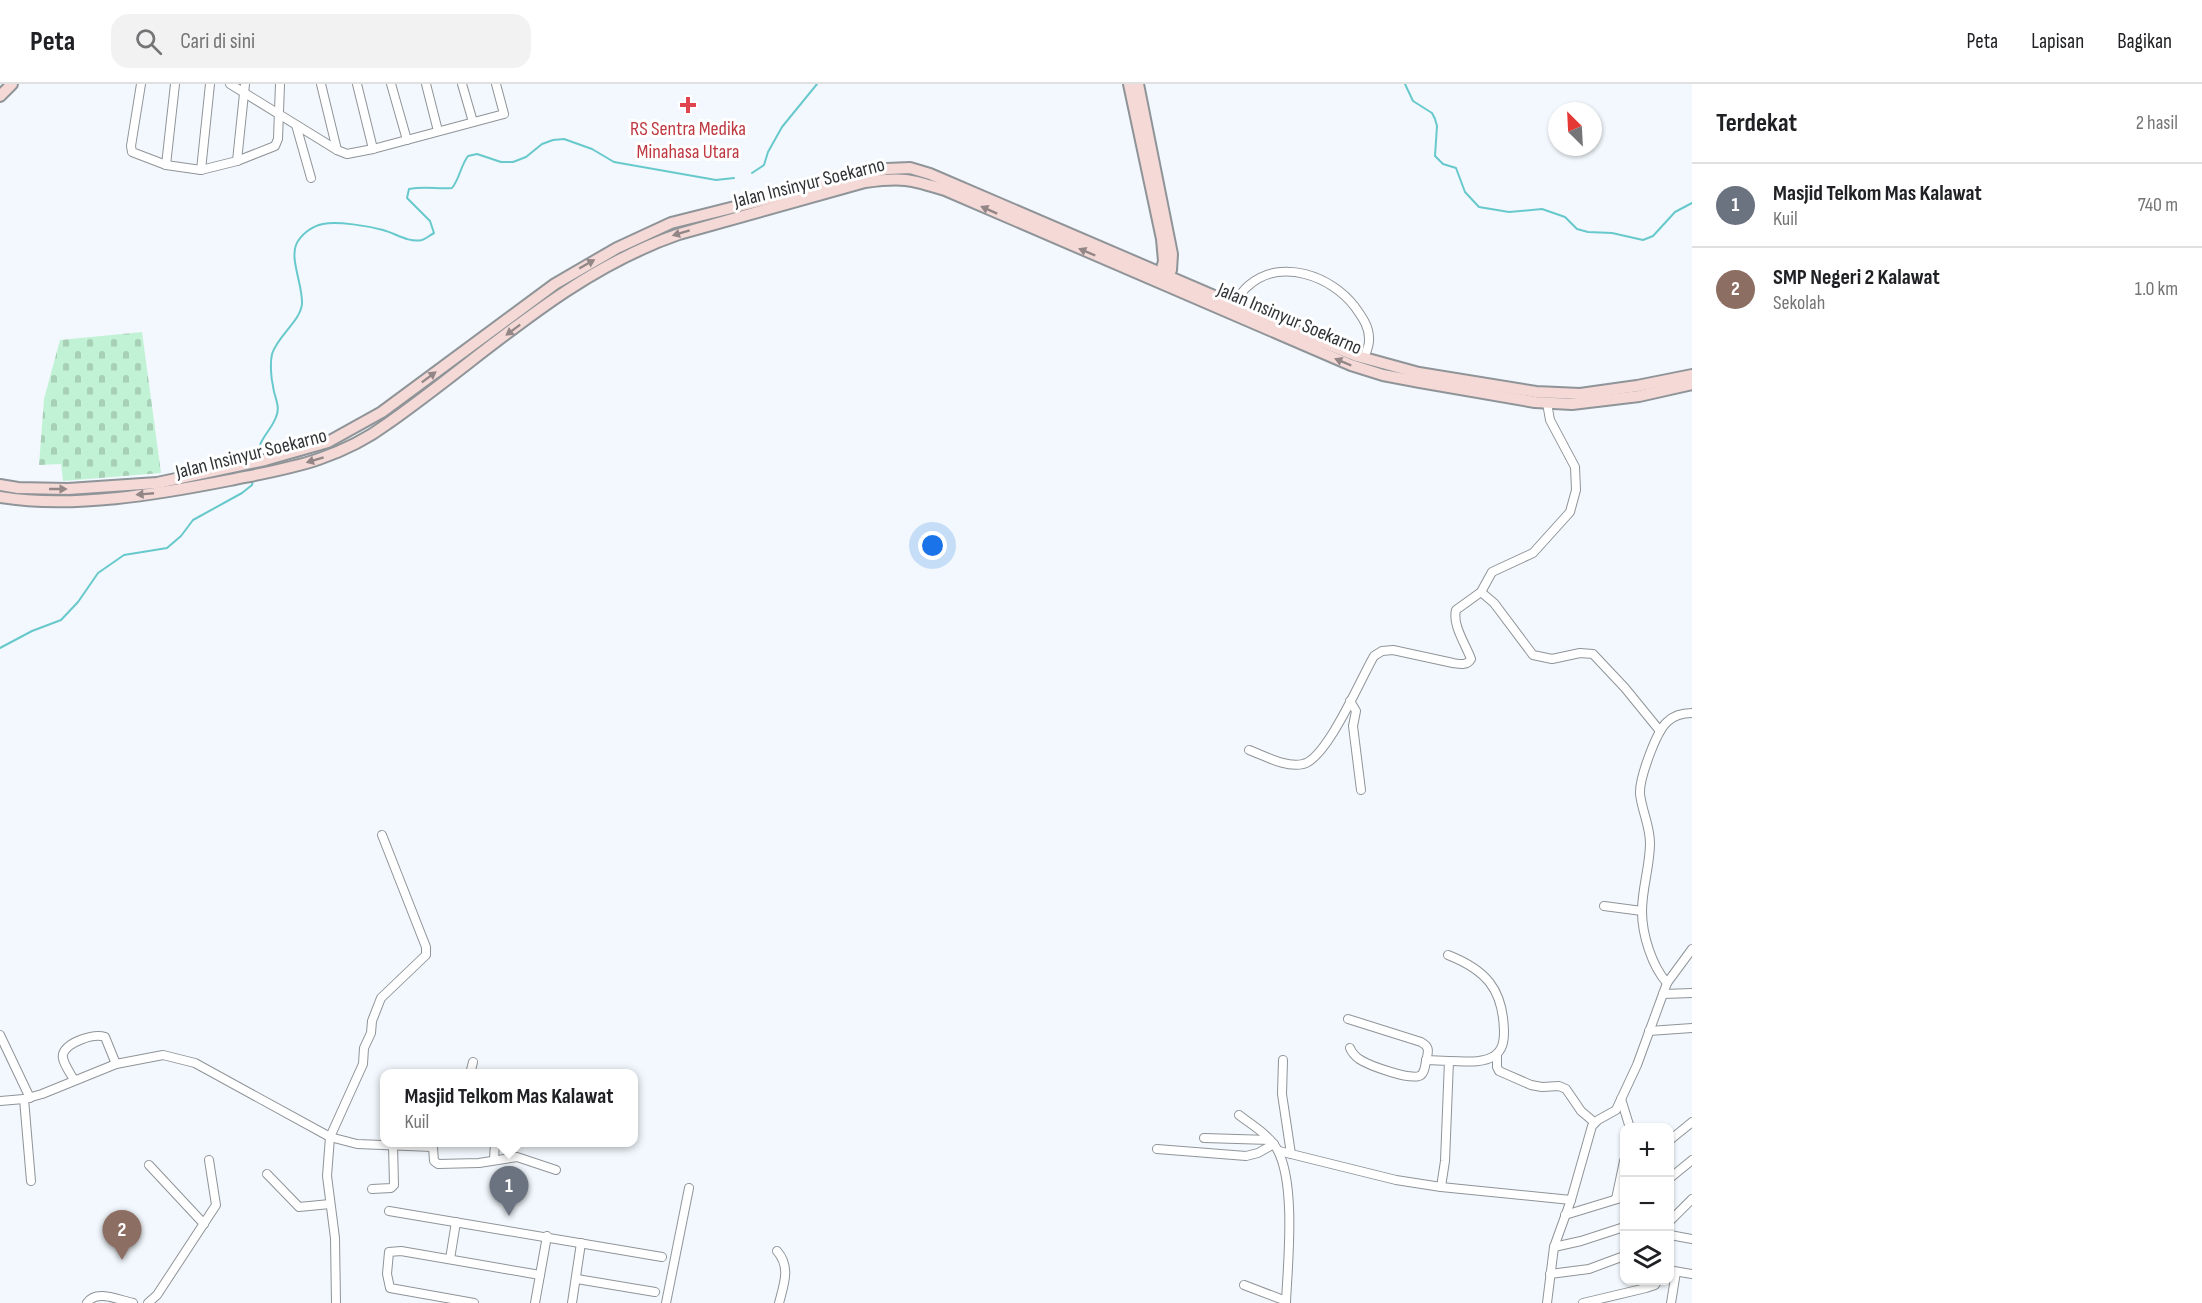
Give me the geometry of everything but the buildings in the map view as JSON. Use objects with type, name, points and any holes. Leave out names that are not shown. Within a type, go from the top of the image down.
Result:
[{"type":"main road","points":[[0,96],[12,84]]},
{"type":"main road","points":[[1129,84],[1162,239],[1163,279]]},
{"type":"main road","points":[[1138,84],[1172,254],[1163,279]]},
{"type":"main road","name":"Jalan Insinyur Soekarno","points":[[0,485],[18,488],[69,489],[157,483],[265,460],[328,442],[382,412],[555,284],[644,234],[671,223],[705,220],[865,182],[893,178],[912,180],[945,190],[1163,279],[1351,365],[1383,375],[1547,403],[1585,403],[1639,396],[1692,384]]},
{"type":"main road","name":"Jalan Insinyur Soekarno","points":[[0,497],[19,500],[83,500],[163,493],[266,473],[318,459],[386,425],[586,276],[705,220]]},
{"type":"main road","name":"Jalan Insinyur Soekarno","points":[[1163,279],[1234,304],[1364,358],[1419,373],[1536,392],[1571,394],[1637,386],[1692,375]]},
{"type":"main road","points":[[241,465],[244,477]]},
{"type":"street","points":[[141,84],[131,149],[134,154],[166,165],[201,170],[237,161],[275,146],[278,139],[280,84]]},
{"type":"street","points":[[166,165],[176,84]]},
{"type":"street","points":[[201,170],[210,84]]},
{"type":"street","points":[[230,84],[244,88],[278,114],[347,154],[504,114],[496,84]]},
{"type":"street","points":[[321,84],[337,150]]},
{"type":"street","points":[[357,84],[373,149]]},
{"type":"street","points":[[391,84],[407,140]]},
{"type":"street","points":[[426,84],[438,131]]},
{"type":"street","points":[[462,84],[473,122]]},
{"type":"street","points":[[237,161],[244,88]]},
{"type":"street","points":[[296,125],[311,178]]},
{"type":"street","points":[[1234,304],[1250,284],[1269,275],[1286,272],[1319,279],[1350,300],[1365,323],[1369,342],[1364,358]]},
{"type":"street","points":[[1249,750],[1291,764],[1301,765],[1309,762],[1319,754],[1374,656],[1382,651],[1393,650],[1453,663],[1468,663],[1471,659],[1454,616],[1456,610],[1481,592],[1492,572],[1533,553],[1570,512],[1576,489],[1575,467],[1550,420],[1547,403]]},
{"type":"street","points":[[1481,592],[1494,603],[1533,655],[1552,659],[1583,652],[1593,654],[1625,688],[1660,731]]},
{"type":"street","points":[[1350,701],[1356,711],[1353,726],[1361,790]]},
{"type":"street","points":[[1667,983],[1658,971],[1650,951],[1642,911],[1650,843],[1640,784],[1660,731],[1668,720],[1682,714],[1692,714]]},
{"type":"street","points":[[336,1303],[335,1238],[327,1176],[330,1137],[363,1064],[364,1048],[381,998],[426,954],[426,947],[382,835]]},
{"type":"street","points":[[1604,906],[1642,911]]},
{"type":"street","points":[[1547,1303],[1554,1246],[1571,1200],[1590,1130],[1594,1122],[1613,1113],[1621,1099],[1667,983],[1692,950]]},
{"type":"street","points":[[1448,955],[1474,967],[1487,978],[1497,992],[1503,1013],[1504,1041],[1497,1054],[1497,1067],[1500,1071],[1531,1085],[1559,1086],[1566,1089],[1581,1111],[1594,1122]]},
{"type":"street","points":[[1663,994],[1692,993]]},
{"type":"street","points":[[1348,1019],[1421,1042],[1429,1050],[1425,1069],[1420,1076],[1404,1076],[1360,1059],[1350,1048]]},
{"type":"street","points":[[1649,1031],[1692,1028]]},
{"type":"street","points":[[0,1035],[27,1098],[31,1181]]},
{"type":"street","points":[[74,1080],[63,1058],[63,1053],[69,1046],[93,1035],[105,1037],[116,1064]]},
{"type":"street","points":[[1426,1060],[1473,1062],[1497,1054]]},
{"type":"street","points":[[0,1101],[27,1098],[116,1064],[163,1055],[195,1063],[330,1137],[357,1144],[380,1145]]},
{"type":"street","points":[[1283,1060],[1282,1094],[1291,1154]]},
{"type":"street","points":[[1441,1187],[1445,1161],[1449,1061]]},
{"type":"street","points":[[471,1069],[473,1062]]},
{"type":"street","points":[[1621,1099],[1628,1123]]},
{"type":"street","points":[[1239,1115],[1274,1145],[1291,1154],[1370,1175],[1441,1187],[1571,1200]]},
{"type":"street","points":[[1674,1137],[1692,1122]]},
{"type":"street","points":[[1204,1138],[1274,1145]]},
{"type":"street","points":[[1157,1149],[1246,1156],[1274,1145]]},
{"type":"street","points":[[1244,1285],[1286,1302],[1289,1209],[1283,1167],[1274,1145]]},
{"type":"street","points":[[372,1189],[391,1188],[394,1185],[393,1147]]},
{"type":"street","points":[[433,1147],[434,1161],[438,1164],[520,1157],[556,1170]]},
{"type":"street","points":[[494,1160],[495,1147]]},
{"type":"street","points":[[148,1303],[157,1295],[216,1205],[209,1160]]},
{"type":"street","points":[[1671,1177],[1692,1160]]},
{"type":"street","points":[[149,1165],[204,1224]]},
{"type":"street","points":[[267,1174],[299,1208],[330,1204]]},
{"type":"street","points":[[666,1303],[689,1188]]},
{"type":"street","points":[[1565,1215],[1620,1198]]},
{"type":"street","points":[[1674,1216],[1692,1199]]},
{"type":"street","points":[[1682,1206],[1692,1208]]},
{"type":"street","points":[[389,1212],[547,1236],[662,1257]]},
{"type":"street","points":[[450,1259],[456,1222]]},
{"type":"street","points":[[1554,1246],[1581,1241],[1620,1228]]},
{"type":"street","points":[[535,1303],[547,1236]]},
{"type":"street","points":[[1674,1236],[1692,1239]]},
{"type":"street","points":[[572,1303],[580,1243]]},
{"type":"street","points":[[474,1303],[391,1289],[388,1286],[389,1252],[401,1251],[540,1275]]},
{"type":"street","points":[[777,1251],[784,1260],[786,1271],[778,1303]]},
{"type":"street","points":[[1550,1274],[1589,1269],[1620,1257]]},
{"type":"street","points":[[1671,1303],[1675,1271],[1692,1274]]},
{"type":"street","points":[[576,1279],[655,1292]]},
{"type":"street","points":[[1583,1303],[1607,1301],[1653,1285]]},
{"type":"street","points":[[87,1303],[90,1298],[100,1295],[133,1303]]},
{"type":"green space","points":[[142,332],[161,473],[63,481],[61,464],[39,465],[44,399],[60,340]]},
{"type":"waterway","points":[[752,173],[764,165],[768,152],[782,127],[817,84]]},
{"type":"waterway","points":[[1405,84],[1413,101],[1432,113],[1435,119],[1437,126],[1435,156],[1443,164],[1456,168],[1465,192],[1479,207],[1509,212],[1542,209],[1565,217],[1577,229],[1612,233],[1643,240],[1653,236],[1675,212],[1692,203]]},
{"type":"waterway","points":[[257,458],[262,440],[277,413],[278,405],[271,375],[272,354],[297,317],[302,304],[295,258],[296,245],[303,234],[311,229],[329,223],[345,224],[383,230],[417,241],[424,239],[434,233],[430,221],[407,198],[409,189],[452,188],[468,156],[477,154],[501,162],[513,162],[526,157],[542,144],[553,140],[564,139],[592,149],[614,162],[716,180],[734,178]]},
{"type":"waterway","points":[[0,648],[32,631],[61,620],[78,602],[98,573],[124,555],[167,548],[181,536],[193,520],[242,493],[252,485],[253,478]]},
{"type":"place","name":"RS Sentra Medika Minahasa Utara","points":[[688,105]]},
{"type":"place","name":"Masjid Telkom Mas Kalawat","points":[[509,1216]]},
{"type":"place","name":"SMP Negeri 2 Kalawat","points":[[122,1260]]}]
